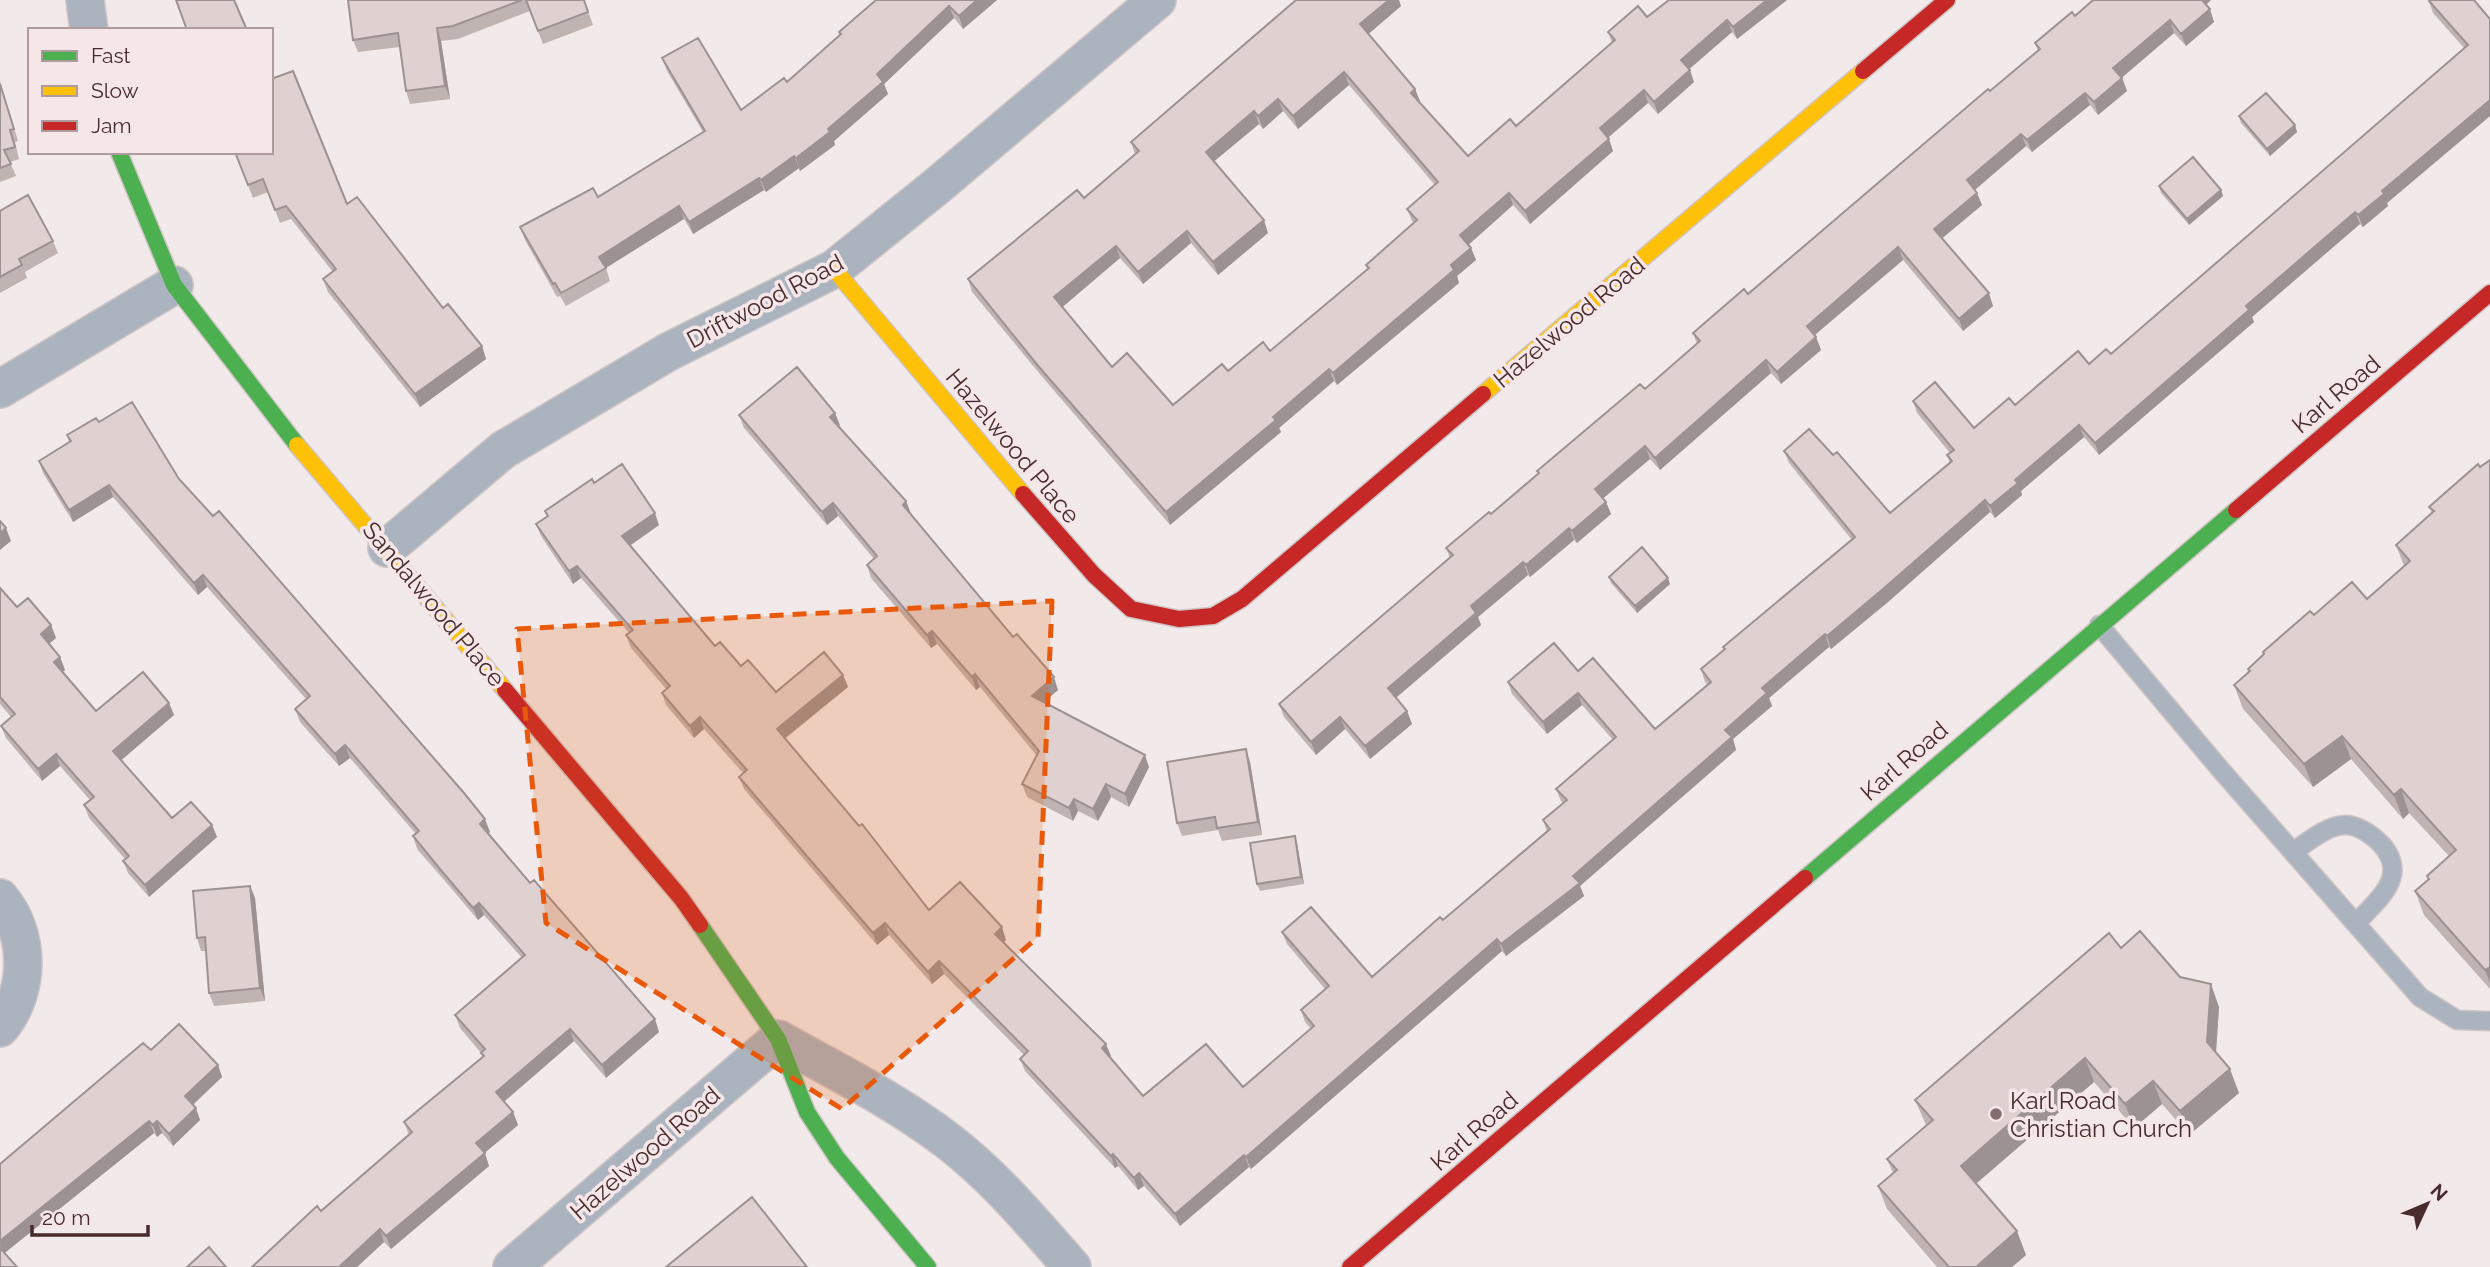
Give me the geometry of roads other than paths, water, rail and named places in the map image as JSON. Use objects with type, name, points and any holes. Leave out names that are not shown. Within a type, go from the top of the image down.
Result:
[{"type":"street","points":[[85,0],[89,28]]},
{"type":"street","name":"Driftwood Road","points":[[387,548],[503,450],[668,352],[834,269],[937,187],[1157,0]]},
{"type":"street","name":"Hazelwood Road","points":[[1179,619],[1213,616],[1242,599],[1947,0]]},
{"type":"street","name":"Sandalwood Place","points":[[120,154],[174,285],[281,425],[681,898],[778,1039],[807,1112],[837,1158],[928,1267]]},
{"type":"street","name":"Hazelwood Place","points":[[834,269],[1094,575],[1130,609],[1179,619]]},
{"type":"street","points":[[0,389],[174,285]]},
{"type":"street","name":"Karl Road","points":[[1350,1267],[2490,293]]},
{"type":"street","points":[[0,898],[21,935],[23,971],[13,1012],[0,1028]]},
{"type":"street","name":"Hazelwood Road","points":[[512,1267],[778,1039]]},
{"type":"street","name":"Sandalwood Place","points":[[778,1039],[871,1091],[948,1141],[1000,1187],[1072,1267]]},
{"type":"lane","points":[[2099,625],[2220,769],[2420,997],[2457,1020],[2490,1021]]},
{"type":"lane","points":[[2294,851],[2324,830],[2348,823],[2367,830],[2389,853],[2393,874],[2357,923]]},
{"type":"place","name":"Karl Road Christian Church","points":[[1996,1114]]}]
